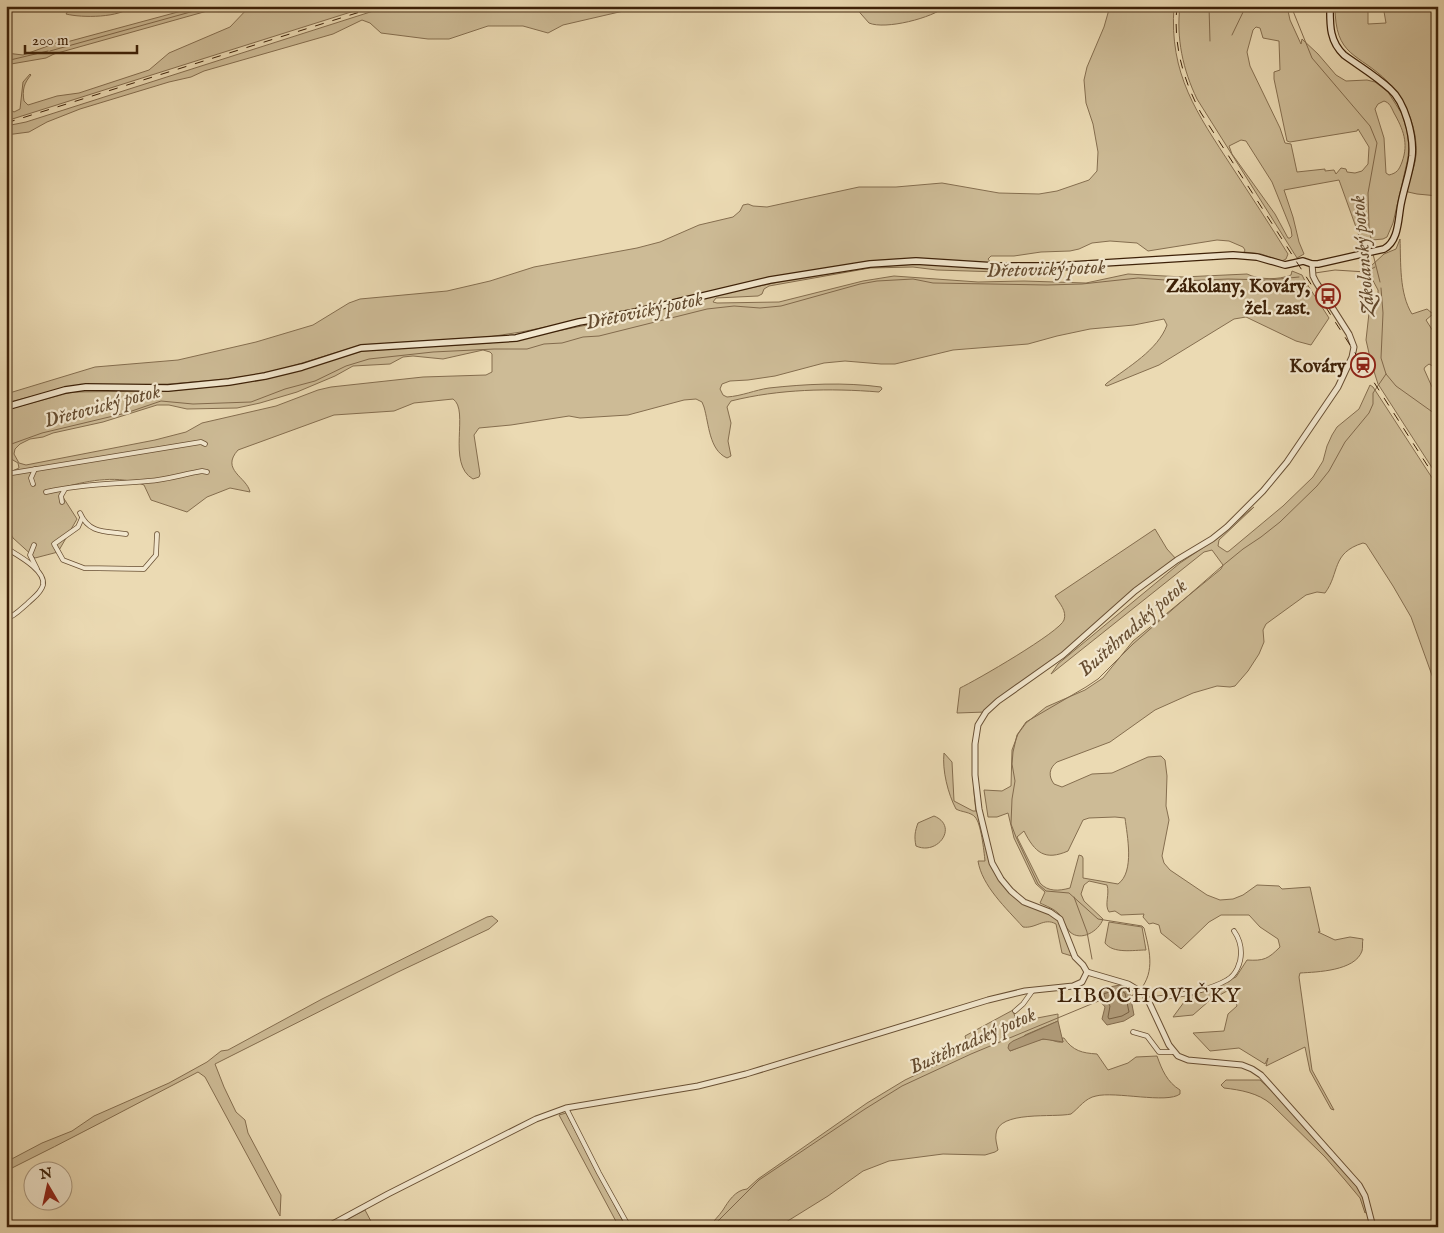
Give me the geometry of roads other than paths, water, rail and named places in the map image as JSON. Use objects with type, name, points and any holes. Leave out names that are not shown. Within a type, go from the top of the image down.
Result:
[{"type":"main road","points":[[6,407],[65,390],[86,387],[168,388],[229,382],[265,376],[361,348],[516,338],[770,280],[870,264],[916,261],[995,266],[1055,266],[1233,255],[1257,257],[1285,265],[1303,261],[1312,264],[1377,251],[1390,246],[1394,238],[1412,157],[1410,129],[1402,108],[1390,89],[1338,49],[1330,31],[1330,6]]},
{"type":"street","points":[[1312,264],[1312,272],[1316,282],[1353,342],[1350,363],[1338,387],[1299,446],[1263,491],[1227,527],[1135,591],[1064,655],[998,701],[986,712],[978,725],[975,744],[975,775],[979,809],[992,863],[1011,892],[1024,902],[1050,912],[1060,919],[1073,951],[1087,972],[1128,984],[1143,993],[1148,1000],[1162,1033],[1174,1052],[1182,1059],[1242,1065],[1252,1068],[1261,1075],[1359,1185],[1365,1196],[1373,1227]]},
{"type":"street","points":[[6,474],[201,442],[205,444]]},
{"type":"street","points":[[33,484],[31,478],[35,470]]},
{"type":"street","points":[[46,492],[120,482],[149,481],[202,471],[208,472]]},
{"type":"street","points":[[62,502],[62,492],[66,488]]},
{"type":"street","points":[[80,513],[88,526],[98,530],[126,534]]},
{"type":"street","points":[[82,518],[78,527],[54,544],[63,560],[84,568],[144,569],[156,554],[157,534]]},
{"type":"street","points":[[7,618],[12,617],[39,592],[43,582],[30,555],[34,544]]},
{"type":"street","points":[[6,548],[26,560],[40,574]]},
{"type":"street","points":[[1148,1000],[1193,993],[1232,976],[1237,969],[1240,958],[1240,945],[1234,931]]},
{"type":"street","points":[[327,1227],[536,1119],[566,1108],[698,1086],[746,1074],[988,1000],[1033,990],[1078,984],[1084,979],[1087,972]]},
{"type":"street","points":[[1015,1011],[1023,1004],[1033,990]]},
{"type":"street","points":[[1133,1032],[1147,1036],[1159,1052],[1174,1052]]},
{"type":"street","points":[[566,1108],[629,1227]]},
{"type":"water","points":[[1120,985],[1129,989],[1134,1015],[1124,1021],[1107,1025],[1102,1019],[1105,1007],[1100,1001],[1099,989]]},
{"type":"water","points":[[1058,1021],[1063,1042],[1043,1039],[1010,1051],[1008,1048],[1009,1044],[1013,1041]]},
{"type":"waterway","points":[[50,51],[212,6]]},
{"type":"waterway","points":[[1209,6],[1210,41]]},
{"type":"waterway","points":[[1232,35],[1246,6]]},
{"type":"waterway","name":"Zákolanský potok","points":[[1291,6],[1312,58],[1370,126],[1377,143],[1368,193],[1369,227],[1373,250]]},
{"type":"waterway","points":[[6,61],[48,51]]},
{"type":"waterway","name":"Zákolanský potok","points":[[1373,254],[1380,282]]},
{"type":"waterway","name":"Dřetovický potok","points":[[1315,273],[1335,270],[1366,272],[1375,267]]},
{"type":"waterway","name":"Dřetovický potok","points":[[6,446],[42,433],[126,413],[161,401],[193,404],[251,402],[285,389],[315,381],[346,366],[369,359],[433,352],[527,349],[544,344],[562,343],[583,337],[599,336],[707,309],[734,306],[760,308],[781,306],[877,281],[913,279],[933,283],[1047,285],[1082,284],[1138,278],[1179,281],[1269,280],[1299,277]]},
{"type":"waterway","name":"Zákolanský potok","points":[[1381,288],[1383,313],[1381,358],[1386,374],[1396,386],[1438,416]]},
{"type":"waterway","name":"Buštěhradský potok","points":[[1140,990],[1145,983],[1150,968],[1144,928],[1142,926],[1098,919],[1069,893],[1046,891],[1038,884],[1011,824],[1015,781],[1012,764],[1017,735],[1026,722],[1098,679],[1133,644],[1221,567],[1280,522],[1317,486],[1329,471],[1345,442],[1369,413],[1373,404],[1373,393],[1386,374]]},
{"type":"waterway","points":[[1074,897],[1087,932],[1092,959]]},
{"type":"waterway","points":[[1092,992],[1093,1002]]},
{"type":"waterway","name":"Buštěhradský potok","points":[[1130,997],[1137,992]]},
{"type":"waterway","name":"Buštěhradský potok","points":[[712,1227],[759,1180],[902,1086],[971,1054],[1101,1000]]},
{"type":"railway","points":[[6,123],[379,6]]},
{"type":"railway","points":[[1177,6],[1178,48],[1184,75],[1201,113],[1438,482]]},
{"type":"place","name":"Zákolany, Kováry, žel. zast.","points":[[1328,296]]},
{"type":"place","name":"Kováry","points":[[1363,365]]},
{"type":"district","name":"LIBOCHOVIČKY","points":[[1149,995]]}]
